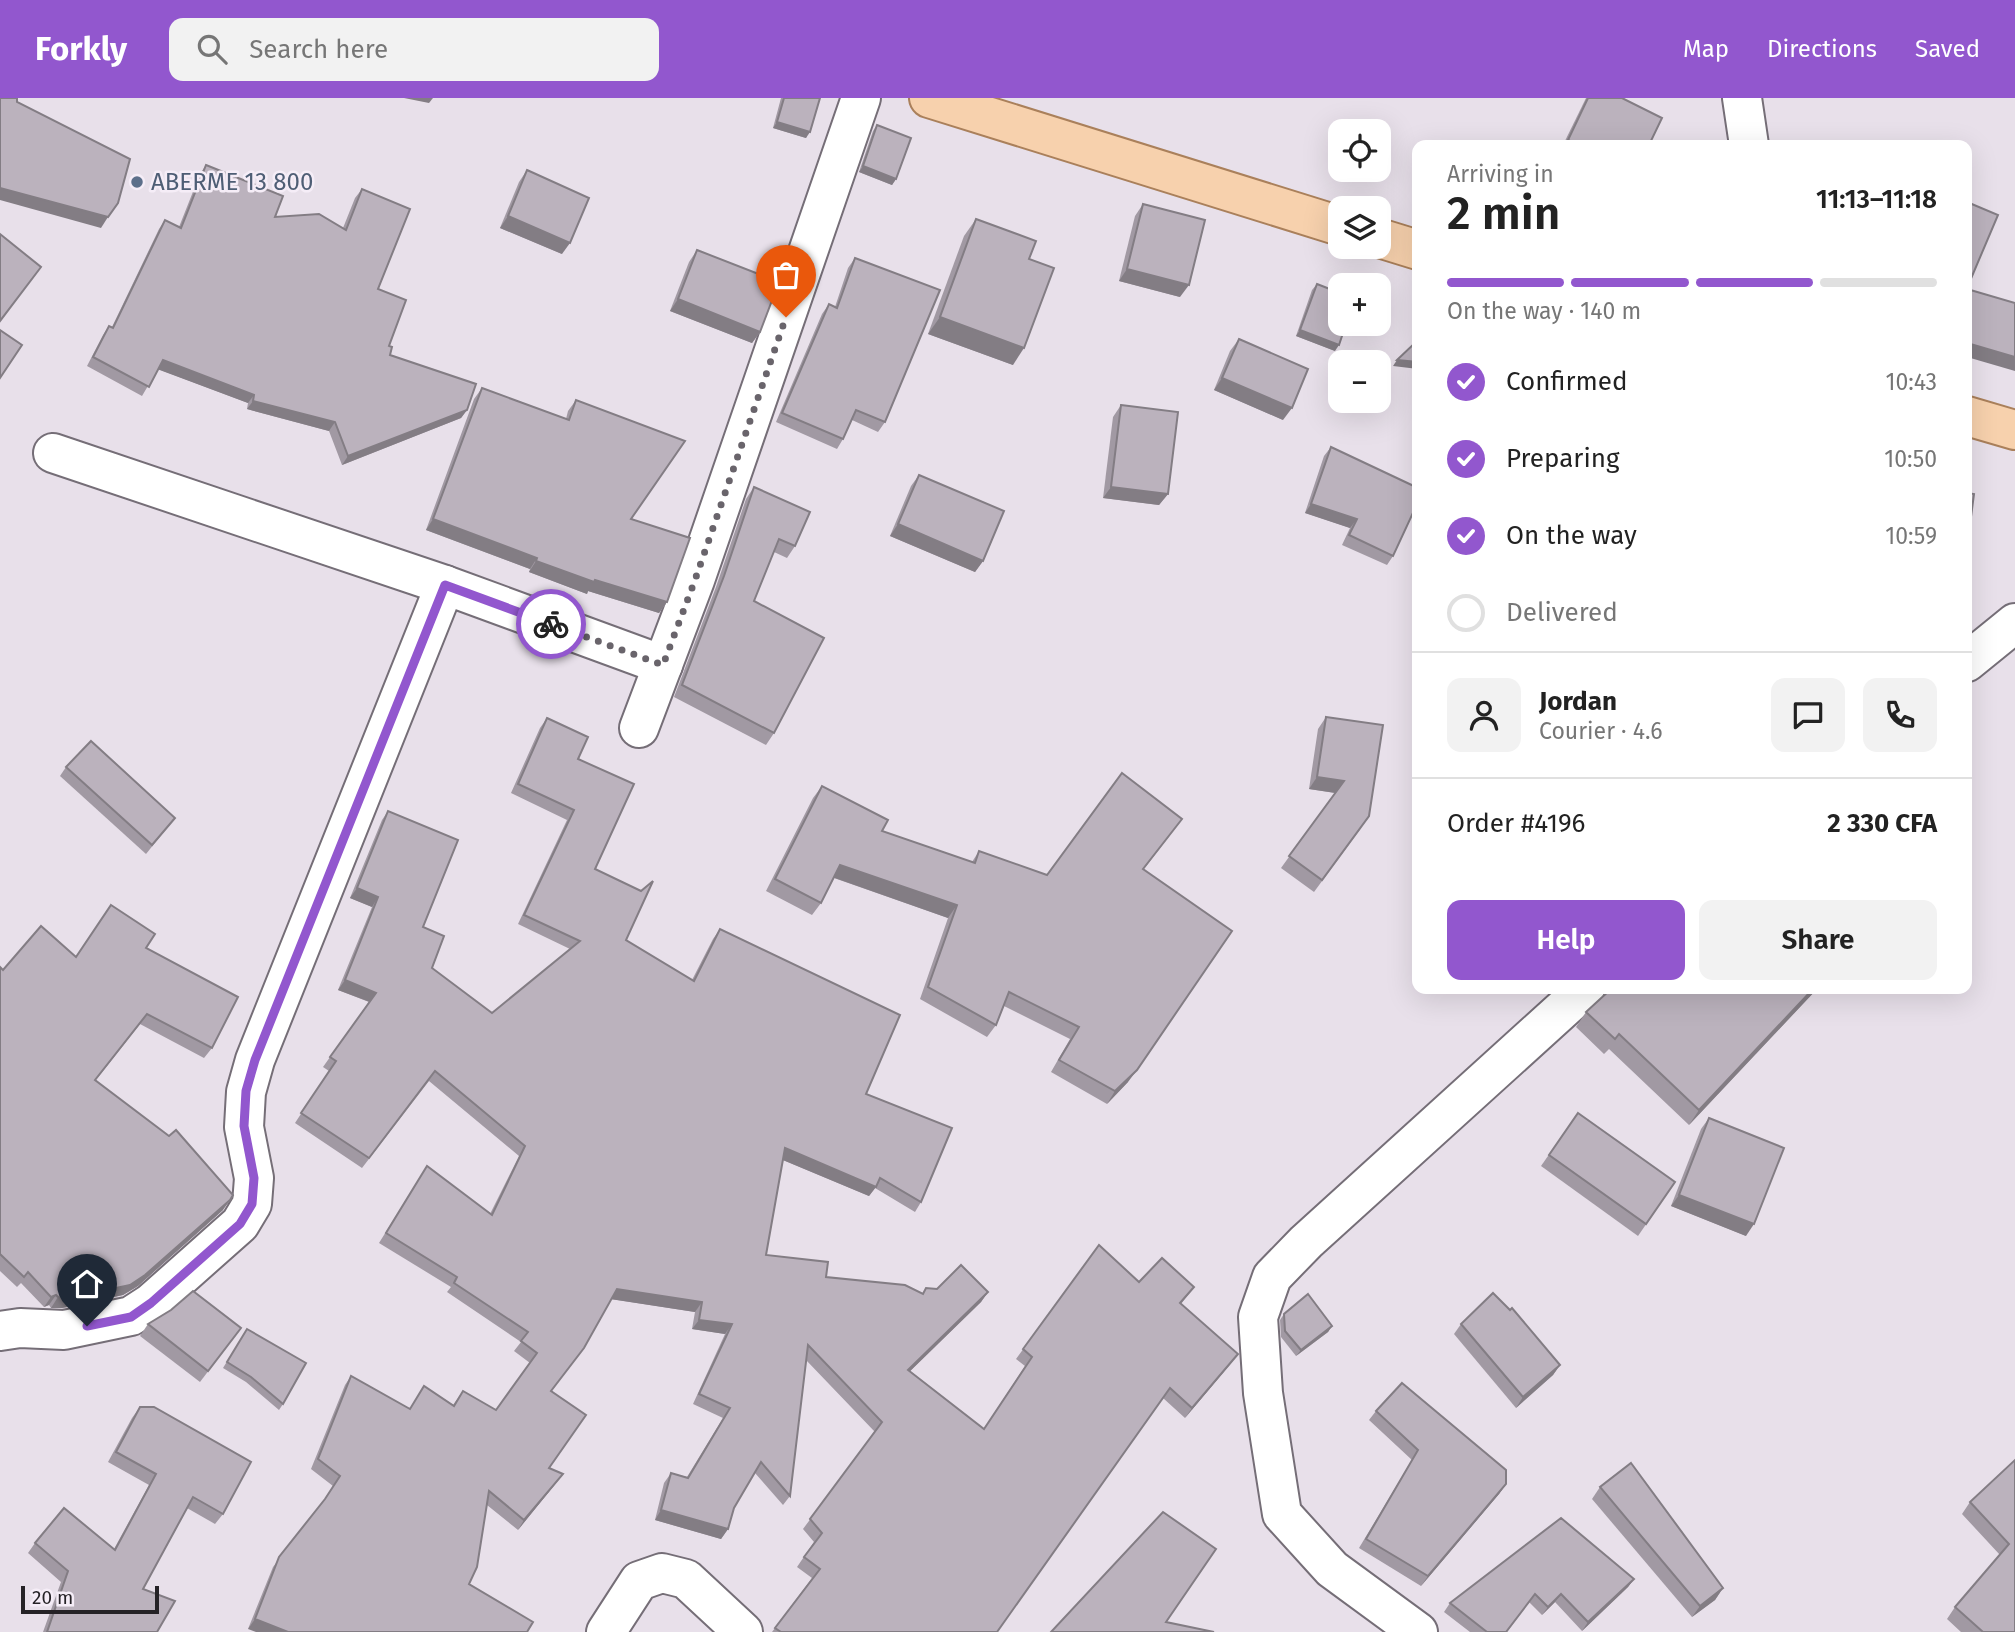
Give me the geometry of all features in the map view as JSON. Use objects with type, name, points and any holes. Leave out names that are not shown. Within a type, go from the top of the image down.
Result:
[{"type":"main road","points":[[929,98],[1328,222]]},
{"type":"main road","points":[[1391,242],[1412,248]]},
{"type":"main road","points":[[1972,417],[2015,430]]},
{"type":"street","points":[[639,728],[718,513],[861,98]]},
{"type":"street","points":[[1742,98],[1748,140]]},
{"type":"street","points":[[53,453],[445,585],[663,665]]},
{"type":"street","points":[[0,1331],[20,1328],[64,1330],[131,1317],[151,1303],[240,1224],[252,1204],[254,1178],[244,1126],[246,1091],[255,1060],[445,585]]},
{"type":"street","points":[[1972,659],[2015,623]]},
{"type":"street","points":[[1418,1632],[1332,1569],[1282,1514],[1263,1393],[1258,1317],[1272,1277],[1306,1242],[1579,994]]},
{"type":"street","points":[[606,1632],[639,1581],[662,1573],[686,1579],[743,1632]]},
{"type":"building","points":[[0,98],[17,98],[17,102],[130,159],[118,203],[108,217],[0,188]]},
{"type":"building","points":[[784,98],[820,98],[810,132],[777,122]]},
{"type":"building","points":[[1588,98],[1622,98],[1662,118],[1651,140],[1568,140]]},
{"type":"building","points":[[877,125],[911,138],[896,179],[863,166]]},
{"type":"building","points":[[206,165],[283,196],[275,217],[319,214],[346,230],[362,189],[410,209],[378,289],[406,300],[389,346],[392,347],[390,355],[476,384],[467,410],[348,456],[335,422],[253,401],[254,395],[163,360],[149,387],[93,357],[109,326],[113,328],[165,220],[181,228]]},
{"type":"building","points":[[527,170],[589,198],[570,243],[508,216]]},
{"type":"building","points":[[1143,204],[1205,220],[1189,285],[1127,269]]},
{"type":"building","points":[[1972,204],[1998,215],[1972,276]]},
{"type":"building","points":[[976,219],[1036,241],[1029,259],[1054,268],[1024,348],[940,317]]},
{"type":"building","points":[[0,234],[41,267],[0,321]]},
{"type":"building","points":[[697,250],[779,282],[760,332],[678,299]]},
{"type":"building","points":[[855,258],[940,290],[885,422],[856,410],[843,439],[782,413],[829,304],[837,308]]},
{"type":"building","points":[[1317,284],[1328,288],[1328,336],[1342,336],[1339,345],[1300,330]]},
{"type":"building","points":[[1972,290],[2015,303],[2015,357],[1972,344]]},
{"type":"building","points":[[0,330],[22,345],[0,378]]},
{"type":"building","points":[[1239,339],[1308,369],[1292,408],[1222,378]]},
{"type":"building","points":[[1412,346],[1412,361],[1397,360]]},
{"type":"building","points":[[482,388],[569,420],[576,400],[685,441],[631,519],[690,538],[667,602],[595,580],[594,582],[433,519]]},
{"type":"building","points":[[1121,405],[1178,412],[1168,494],[1111,487]]},
{"type":"building","points":[[1331,447],[1412,485],[1412,515],[1393,556],[1349,535],[1357,519],[1311,504]]},
{"type":"building","points":[[919,475],[1004,511],[983,561],[898,524]]},
{"type":"building","points":[[754,487],[810,512],[795,546],[779,539],[754,601],[824,638],[774,733],[682,685],[724,576]]},
{"type":"building","points":[[1326,717],[1383,725],[1369,816],[1322,880],[1289,856],[1344,781],[1317,777]]},
{"type":"building","points":[[547,718],[588,737],[578,759],[634,784],[595,869],[641,891],[653,881],[626,940],[694,981],[720,929],[900,1015],[866,1094],[952,1128],[921,1202],[880,1178],[876,1187],[785,1148],[766,1255],[828,1262],[826,1277],[905,1285],[923,1294],[926,1288],[937,1289],[961,1265],[988,1292],[908,1370],[984,1429],[1032,1357],[1023,1349],[1099,1245],[1139,1282],[1162,1258],[1194,1287],[1180,1303],[1238,1354],[1192,1408],[1170,1388],[997,1632],[781,1632],[775,1628],[820,1569],[804,1557],[822,1533],[810,1519],[882,1422],[808,1345],[790,1496],[761,1462],[734,1508],[728,1529],[661,1510],[671,1473],[688,1478],[730,1408],[699,1394],[732,1324],[699,1320],[702,1302],[617,1289],[584,1348],[551,1391],[586,1415],[549,1468],[563,1474],[524,1520],[489,1491],[477,1567],[469,1584],[533,1622],[527,1632],[288,1632],[255,1619],[279,1557],[340,1476],[318,1459],[351,1376],[410,1409],[424,1386],[454,1406],[463,1391],[496,1410],[537,1353],[521,1341],[528,1332],[454,1283],[457,1277],[386,1233],[427,1166],[492,1215],[525,1146],[435,1071],[369,1158],[301,1113],[336,1061],[330,1057],[376,993],[345,980],[378,897],[357,888],[388,811],[458,840],[423,927],[444,936],[432,968],[492,1013],[580,941],[524,915],[574,810],[518,784]]},
{"type":"building","points":[[91,741],[175,818],[152,845],[66,767]]},
{"type":"building","points":[[1122,773],[1182,819],[1143,869],[1232,931],[1137,1070],[1115,1091],[1059,1060],[1079,1027],[1009,992],[996,1025],[928,987],[957,905],[840,865],[821,903],[775,879],[822,786],[888,820],[882,831],[975,863],[979,851],[1047,875]]},
{"type":"building","points":[[111,905],[155,934],[146,948],[238,997],[212,1048],[147,1014],[95,1080],[169,1136],[176,1130],[233,1195],[145,1275],[130,1285],[69,1298],[56,1295],[51,1297],[28,1272],[24,1277],[0,1254],[0,967],[3,970],[41,926],[76,957]]},
{"type":"building","points":[[1606,994],[1808,994],[1699,1110],[1619,1034],[1615,1039],[1586,1012]]},
{"type":"building","points":[[1578,1113],[1675,1182],[1646,1224],[1549,1155]]},
{"type":"building","points":[[1709,1118],[1784,1148],[1754,1224],[1679,1195]]},
{"type":"building","points":[[193,1291],[241,1328],[208,1371],[148,1324],[171,1310]]},
{"type":"building","points":[[1493,1293],[1510,1310],[1512,1308],[1560,1365],[1523,1397],[1461,1324]]},
{"type":"building","points":[[1308,1294],[1332,1326],[1301,1350],[1285,1331],[1284,1314]]},
{"type":"building","points":[[247,1329],[306,1363],[283,1404],[251,1377],[227,1362]]},
{"type":"building","points":[[1402,1383],[1506,1470],[1506,1484],[1428,1576],[1366,1539],[1418,1450],[1376,1411]]},
{"type":"building","points":[[140,1407],[154,1407],[251,1462],[223,1514],[193,1497],[143,1589],[175,1601],[157,1632],[47,1632],[68,1571],[35,1543],[64,1508],[115,1550],[156,1474],[116,1452]]},
{"type":"building","points":[[2015,1460],[2015,1632],[1983,1632],[1955,1607],[2009,1544],[1970,1502]]},
{"type":"building","points":[[1631,1463],[1723,1588],[1700,1606],[1600,1487]]},
{"type":"building","points":[[1163,1512],[1216,1549],[1166,1622],[1214,1632],[1051,1632]]},
{"type":"building","points":[[1561,1518],[1634,1579],[1588,1622],[1561,1594],[1548,1607],[1535,1594],[1506,1632],[1487,1632],[1450,1603]]},
{"type":"way so far","points":[[551,624],[663,665],[786,317]]},
{"type":"place","name":"ABERME 13 800","points":[[137,182]]},
{"type":"route","points":[[87,1326],[131,1317],[151,1303],[240,1224],[252,1204],[254,1178],[244,1126],[246,1091],[255,1060],[445,585],[551,624]]}]
